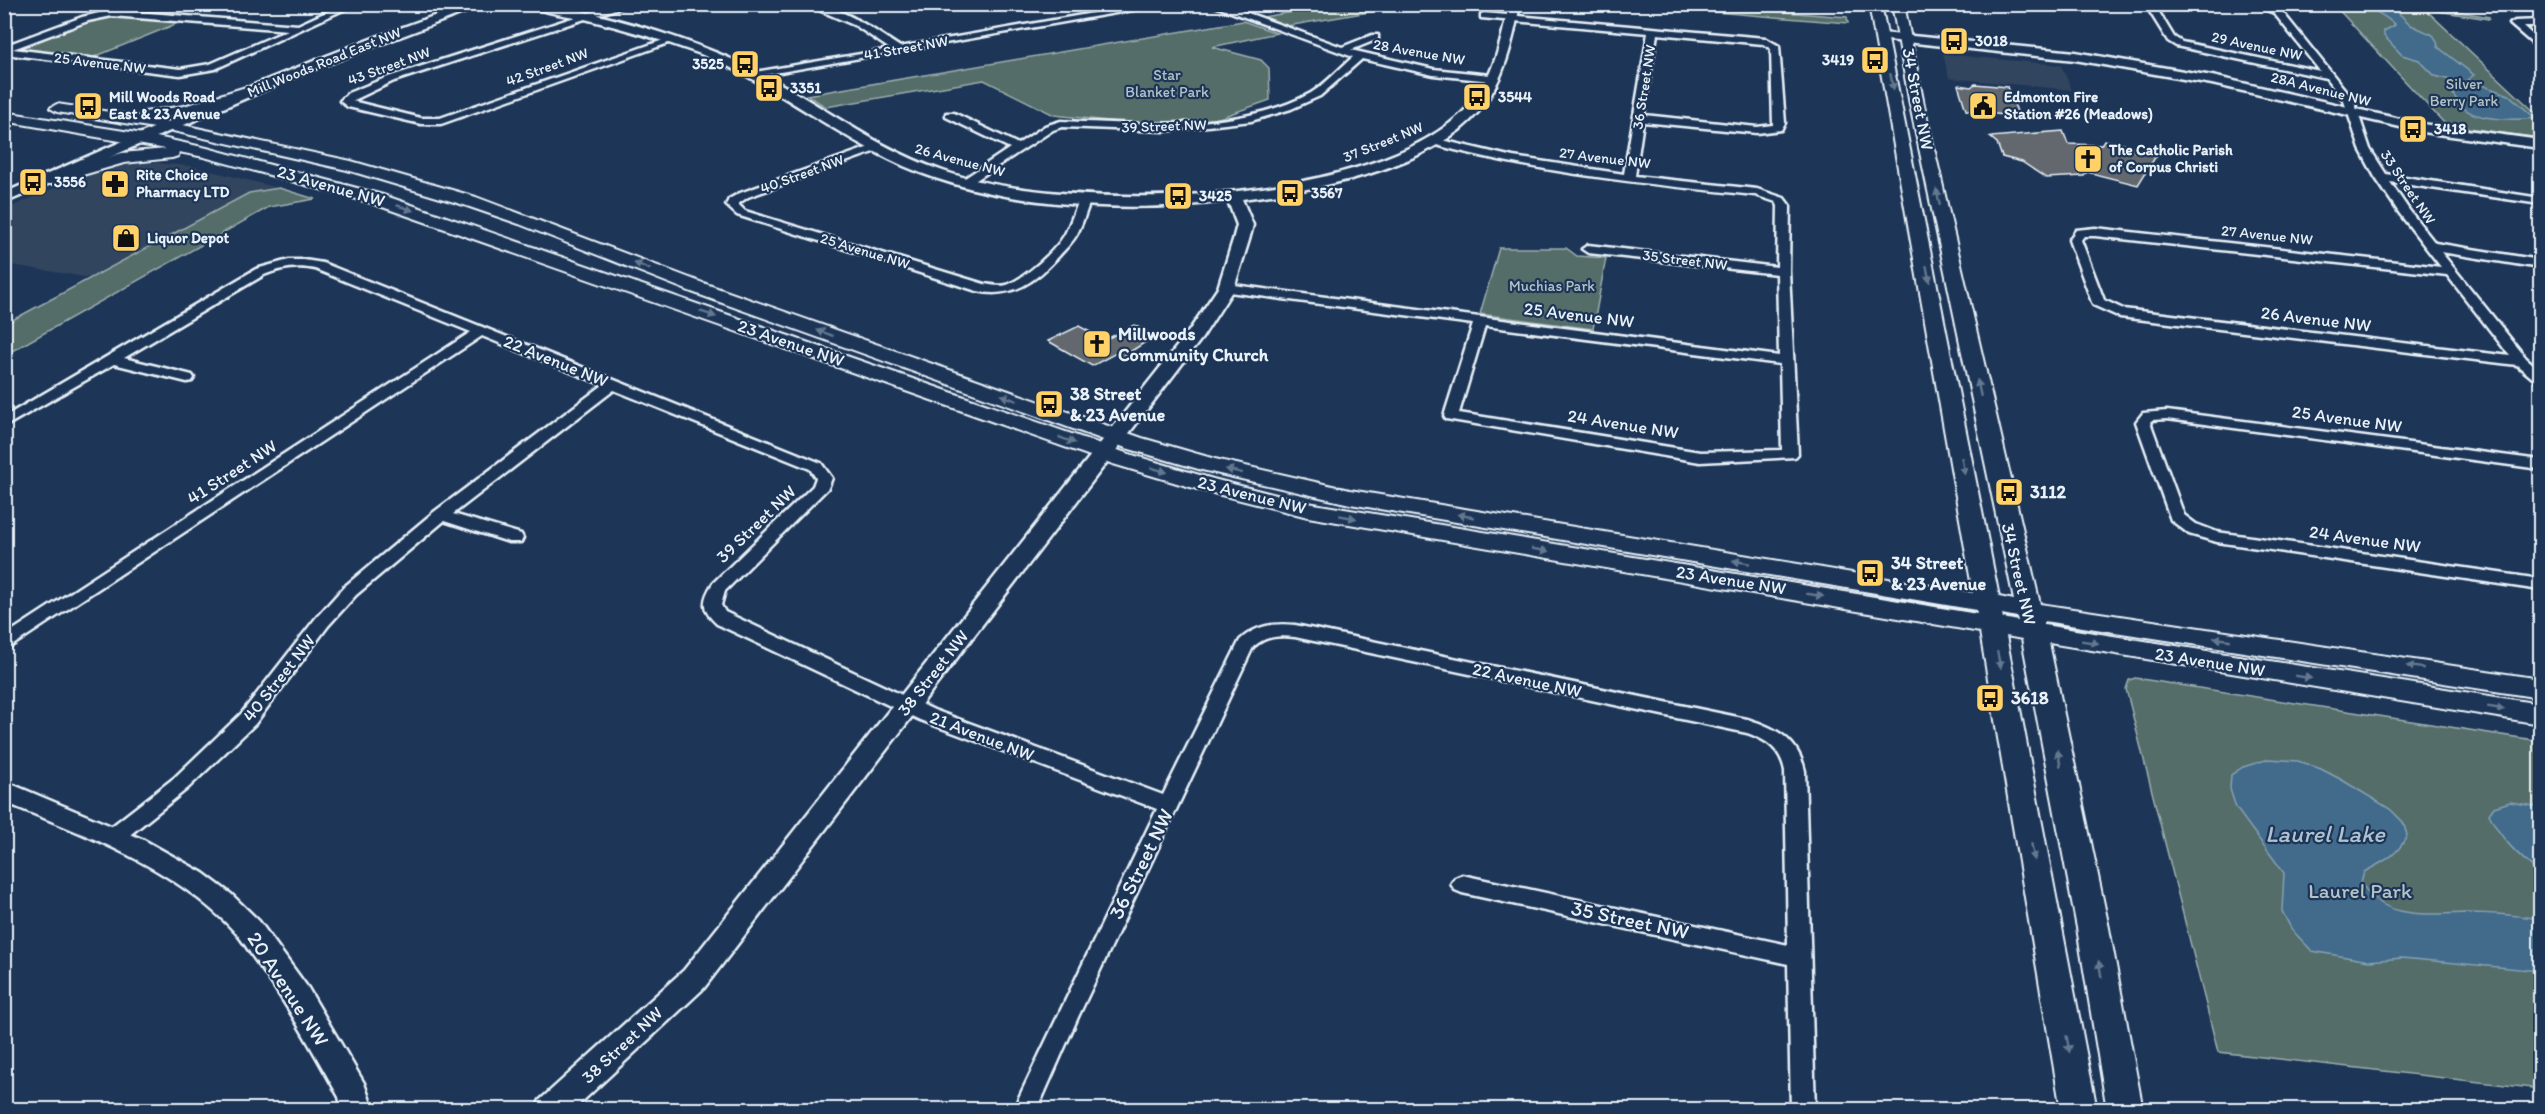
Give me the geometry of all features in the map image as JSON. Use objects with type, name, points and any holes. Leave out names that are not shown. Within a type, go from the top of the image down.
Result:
[{"type":"main road","name":"34 Street NW","points":[[1875,4],[1891,76],[2079,1110]]},
{"type":"main road","name":"34 Street NW","points":[[1898,4],[1907,42],[1917,105],[2073,827],[2125,1110]]},
{"type":"main road","points":[[104,115],[134,116],[186,110],[251,90]]},
{"type":"main road","points":[[246,143],[212,124],[215,111],[251,90]]},
{"type":"main road","name":"23 Avenue NW","points":[[38,105],[173,126],[351,166],[525,220],[1109,444],[1205,484],[1308,510],[1989,613],[2541,714]]},
{"type":"main road","points":[[4,114],[136,129],[173,126]]},
{"type":"main road","name":"23 Avenue NW","points":[[4,114],[142,139],[298,176],[453,224],[1109,444]]},
{"type":"main road","points":[[46,181],[96,150],[93,141],[76,128]]},
{"type":"main road","points":[[142,139],[170,137],[281,158],[351,166]]},
{"type":"main road","points":[[46,181],[122,158],[164,153],[207,153]]},
{"type":"main road","name":"23 Avenue NW","points":[[2030,621],[2541,688]]},
{"type":"street","name":"25 Avenue NW","points":[[4,50],[180,72],[196,71],[212,67],[289,33],[301,31],[352,4]]},
{"type":"street","name":"Mill Woods Road East NW","points":[[4,199],[251,90],[365,45],[482,4]]},
{"type":"street","name":"26 Avenue NW","points":[[533,4],[591,17],[672,40],[755,75],[875,148],[923,170],[966,182],[1029,194],[1148,201],[1233,195],[1288,188],[1339,177]]},
{"type":"street","name":"43 Street NW","points":[[345,101],[352,95],[377,85],[627,4]]},
{"type":"street","points":[[809,4],[859,24],[897,49]]},
{"type":"street","name":"41 Street NW","points":[[755,75],[1054,20],[1163,4]]},
{"type":"street","name":"37 Street NW","points":[[1339,177],[1387,161],[1433,141],[1476,107],[1491,78],[1515,4]]},
{"type":"street","name":"29 Avenue NW","points":[[2149,4],[2171,39],[2179,44],[2329,76]]},
{"type":"street","name":"28 Avenue NW","points":[[1217,5],[1360,56],[1433,72],[1491,78]]},
{"type":"street","name":"33 Street NW","points":[[2261,5],[2277,11],[2349,101],[2366,149],[2404,212],[2521,362],[2541,377]]},
{"type":"street","points":[[4,50],[104,14],[144,14],[301,31]]},
{"type":"street","points":[[1484,16],[1765,41],[1776,48],[1780,123],[1773,129],[1757,130],[1639,118]]},
{"type":"street","points":[[2541,23],[2517,23],[2517,28],[2541,48]]},
{"type":"street","name":"36 Street NW","points":[[1629,178],[1653,31]]},
{"type":"street","name":"28 Avenue NW","points":[[1342,51],[1375,37]]},
{"type":"street","name":"42 Street NW","points":[[345,101],[352,105],[433,122],[448,119],[672,40]]},
{"type":"street","name":"28A Avenue NW","points":[[1882,40],[2094,61],[2205,79],[2451,133],[2541,144]]},
{"type":"street","name":"39 Street NW","points":[[966,182],[1049,128],[1061,124],[1174,128],[1264,115],[1316,94],[1360,56]]},
{"type":"street","name":"43 Street NW","points":[[435,58],[445,62]]},
{"type":"street","points":[[950,115],[1018,148]]},
{"type":"street","name":"27 Avenue NW","points":[[1433,141],[1528,164],[1757,192],[1776,197],[1784,206],[1783,271]]},
{"type":"street","name":"40 Street NW","points":[[731,203],[744,195],[875,148]]},
{"type":"street","points":[[2381,177],[2541,201]]},
{"type":"street","name":"38 Street NW","points":[[551,1110],[694,979],[1196,334],[1226,288],[1245,225],[1233,195]]},
{"type":"street","name":"25 Avenue NW","points":[[731,203],[733,208],[741,213],[982,288],[1003,290],[1023,282],[1059,250],[1076,226],[1085,199]]},
{"type":"street","name":"27 Avenue NW","points":[[2108,309],[2096,298],[2075,240],[2080,233],[2107,234],[2451,272]]},
{"type":"street","points":[[2430,246],[2541,264]]},
{"type":"street","name":"35 Street NW","points":[[1588,249],[1783,271]]},
{"type":"street","name":"22 Avenue NW","points":[[110,360],[260,272],[284,264],[302,263],[319,266],[811,463],[823,474]]},
{"type":"street","points":[[1783,271],[1785,361]]},
{"type":"street","name":"25 Avenue NW","points":[[1226,288],[1785,361]]},
{"type":"street","name":"26 Avenue NW","points":[[2108,309],[2130,315],[2521,362]]},
{"type":"street","name":"24 Avenue NW","points":[[1479,322],[1451,416],[1700,457],[1790,454],[1785,361]]},
{"type":"street","name":"41 Street NW","points":[[4,645],[481,331]]},
{"type":"street","points":[[4,423],[110,360],[187,378]]},
{"type":"street","name":"40 Street NW","points":[[114,836],[181,783],[235,732],[276,686],[322,622],[350,591],[391,554],[440,515],[613,384]]},
{"type":"street","name":"25 Avenue NW","points":[[2186,526],[2175,513],[2143,428],[2143,422],[2148,416],[2167,415],[2541,464]]},
{"type":"street","name":"39 Street NW","points":[[711,600],[719,587],[820,488],[823,474]]},
{"type":"street","points":[[440,515],[515,538]]},
{"type":"street","name":"24 Avenue NW","points":[[2186,526],[2217,537],[2541,585]]},
{"type":"street","name":"21 Avenue NW","points":[[711,600],[712,609],[723,620],[908,706],[1170,806]]},
{"type":"street","name":"36 Street NW","points":[[1025,1110],[1068,1015],[1246,644],[1259,634],[1270,630]]},
{"type":"street","name":"22 Avenue NW","points":[[1270,630],[1295,631],[1747,726],[1771,734],[1780,740],[1792,754],[1795,771],[1799,957]]},
{"type":"street","name":"20 Avenue NW","points":[[4,791],[114,836],[182,874],[246,925],[279,968],[353,1094],[358,1110]]},
{"type":"street","name":"35 Street NW","points":[[1462,884],[1799,957]]},
{"type":"street","points":[[1799,957],[1803,1110]]},
{"type":"shaded area","points":[[1943,54],[2061,65],[2072,90],[1949,78]]},
{"type":"shaded area","points":[[156,163],[191,166],[279,188],[249,193],[91,278],[5,264],[4,210],[82,176],[122,165]]},
{"type":"green space","points":[[1334,5],[1410,5],[1287,26],[1263,17]]},
{"type":"green space","points":[[1630,5],[1697,5],[1847,17],[1848,23]]},
{"type":"green space","name":"Silver Berry Park","points":[[2334,5],[2422,5],[2489,17],[2489,19],[2425,9],[2540,117],[2540,138],[2446,125]]},
{"type":"green space","points":[[114,15],[186,20],[94,57],[20,49],[96,18]]},
{"type":"green space","name":"Star Blanket Park","points":[[1243,21],[1277,33],[1212,47],[1261,60],[1269,68],[1270,100],[1219,118],[1195,122],[1127,123],[1054,115],[984,80],[826,107],[807,95]]},
{"type":"green space","points":[[279,188],[315,199],[269,207],[5,355],[5,324],[249,193]]},
{"type":"green space","name":"Muchias Park","points":[[1499,248],[1566,248],[1577,256],[1606,258],[1593,329],[1480,314]]},
{"type":"green space","name":"Laurel Park","points":[[2135,678],[2540,741],[2540,1089],[2218,1052],[2126,689],[2129,680]]},
{"type":"water","points":[[2365,5],[2390,5],[2411,25],[2433,35],[2438,47],[2474,75],[2467,80],[2509,95],[2535,118],[2498,119],[2470,112],[2452,93],[2459,82],[2435,76],[2419,60],[2402,55],[2384,36],[2384,31],[2395,25]]},
{"type":"water","name":"Laurel Lake","points":[[2269,759],[2298,761],[2321,769],[2390,809],[2403,822],[2407,835],[2400,848],[2378,865],[2364,872],[2361,882],[2370,895],[2394,909],[2422,914],[2485,913],[2540,919],[2540,971],[2402,958],[2369,961],[2312,951],[2292,930],[2282,911],[2284,873],[2236,808],[2230,789],[2231,775],[2243,767]]},
{"type":"water","points":[[2510,802],[2540,807],[2540,873],[2511,847],[2489,814],[2494,807]]},
{"type":"building","name":"Edmonton Fire Station #26 (Meadows)","points":[[1975,84],[2008,87],[2019,117],[1966,110],[1958,85],[1971,87]]},
{"type":"building","name":"The Catholic Parish of Corpus Christi","points":[[2063,131],[2068,144],[2101,145],[2104,140],[2137,147],[2134,151],[2156,156],[2138,185],[2087,172],[2084,176],[2046,178],[2022,162],[2002,157],[1997,143],[1990,137]]},
{"type":"building","name":"Millwoods Community Church","points":[[1134,325],[1155,336],[1122,357],[1116,353],[1092,366],[1048,341],[1079,326],[1105,340]]},
{"type":"place","name":"3018","points":[[1954,41]]},
{"type":"place","name":"3419","points":[[1875,60]]},
{"type":"place","name":"3525","points":[[745,64]]},
{"type":"place","name":"3351","points":[[769,88]]},
{"type":"place","name":"3544","points":[[1477,97]]},
{"type":"place","name":"Mill Woods Road East & 23 Avenue","points":[[88,106]]},
{"type":"place","name":"Edmonton Fire Station #26 (Meadows)","points":[[1983,106]]},
{"type":"place","name":"3418","points":[[2413,129]]},
{"type":"place","name":"The Catholic Parish of Corpus Christi","points":[[2088,159]]},
{"type":"place","name":"3556","points":[[33,182]]},
{"type":"place","name":"Rite Choice Pharmacy LTD","points":[[115,184]]},
{"type":"place","name":"3567","points":[[1290,193]]},
{"type":"place","name":"3425","points":[[1178,196]]},
{"type":"place","name":"Liquor Depot","points":[[126,238]]},
{"type":"place","name":"Millwoods Community Church","points":[[1097,344]]},
{"type":"place","name":"38 Street & 23 Avenue","points":[[1049,404]]},
{"type":"place","name":"3112","points":[[2009,492]]},
{"type":"place","name":"34 Street & 23 Avenue","points":[[1870,573]]},
{"type":"place","name":"3618","points":[[1990,698]]}]
